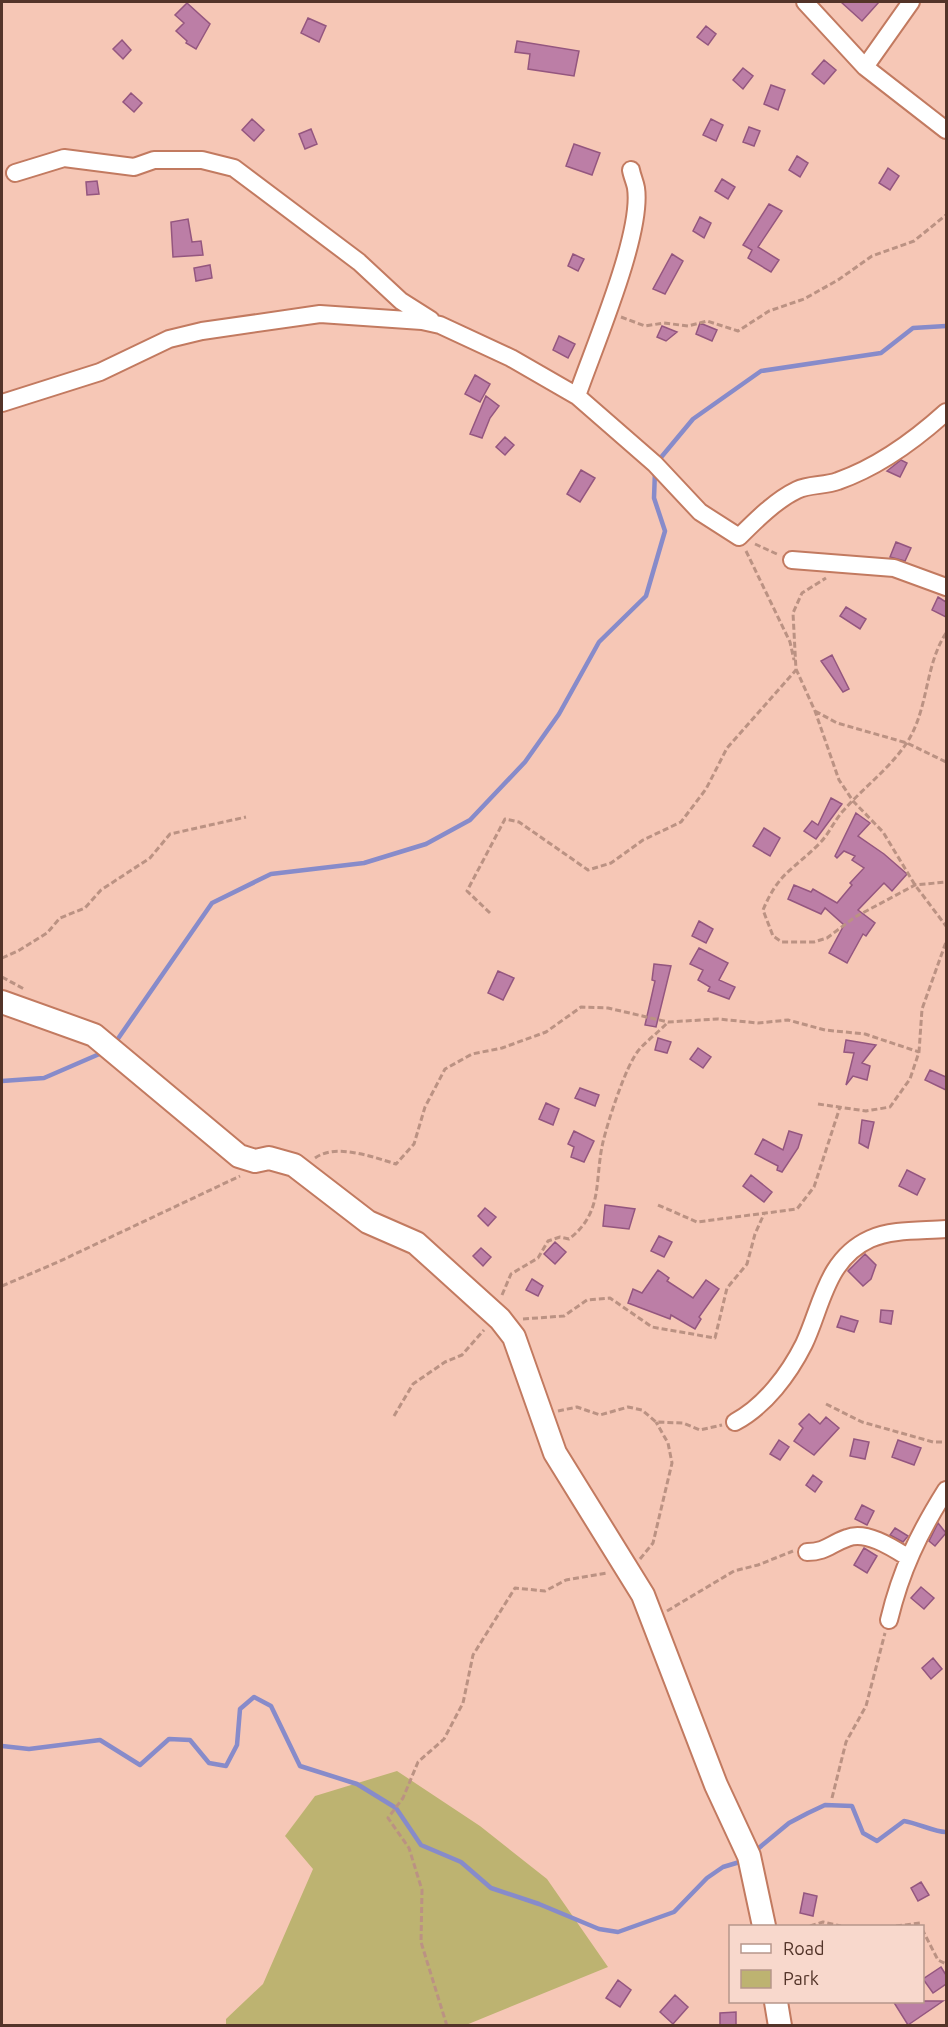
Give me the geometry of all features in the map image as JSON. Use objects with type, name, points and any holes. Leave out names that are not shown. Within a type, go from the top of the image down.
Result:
[{"type":"street","points":[[805,2],[865,67],[946,130]]},
{"type":"street","points":[[865,67],[911,2]]},
{"type":"street","points":[[15,172],[64,158],[134,167],[154,160],[202,160],[234,168],[359,262],[401,301],[440,325],[511,358],[577,396],[655,464],[700,512],[740,537],[760,517],[797,490],[838,481],[875,463],[916,439],[946,412]]},
{"type":"street","points":[[577,396],[607,311],[632,229],[637,189],[631,170]]},
{"type":"street","points":[[2,404],[100,372],[169,339],[211,329],[320,314],[440,325]]},
{"type":"street","points":[[792,560],[894,568],[946,587]]},
{"type":"street","points":[[2,1002],[94,1035],[239,1156],[255,1161],[269,1158],[294,1165],[368,1222],[416,1243],[500,1319],[514,1337],[555,1453],[643,1596],[716,1785],[749,1856],[764,1925]]},
{"type":"street","points":[[735,1422],[748,1415],[777,1387],[804,1343],[827,1282],[854,1247],[872,1238],[895,1233],[946,1229]]},
{"type":"street","points":[[889,1620],[897,1585],[919,1532],[946,1490]]},
{"type":"street","points":[[807,1552],[821,1552],[849,1536],[880,1540],[909,1558]]},
{"type":"street","points":[[776,2003],[780,2025]]},
{"type":"path","points":[[607,311],[645,326],[664,323],[688,326],[706,321],[738,331],[769,311],[804,299],[838,280],[872,256],[914,242],[946,215]]},
{"type":"path","points":[[740,537],[792,560]]},
{"type":"path","points":[[740,537],[790,642],[796,670],[815,711],[838,780],[853,801],[883,832],[915,885],[946,926]]},
{"type":"path","points":[[490,913],[467,891],[505,819],[519,822],[588,870],[611,863],[643,840],[681,822],[706,789],[728,748],[796,670],[794,613],[802,593],[844,564]]},
{"type":"path","points":[[946,633],[933,655],[920,712],[907,742],[882,774],[841,812],[822,840],[782,875],[763,910],[773,936],[782,942],[793,943],[826,938],[855,917],[915,885],[946,882]]},
{"type":"path","points":[[815,711],[837,723],[907,742],[946,762]]},
{"type":"path","points":[[2,957],[18,951],[47,933],[60,918],[85,908],[102,890],[150,858],[170,834],[246,817]]},
{"type":"path","points":[[818,1104],[867,1111],[890,1107],[910,1079],[919,1052],[922,1009],[946,942]]},
{"type":"path","points":[[300,1170],[325,1152],[363,1154],[396,1164],[414,1144],[425,1107],[445,1069],[472,1054],[502,1048],[546,1032],[581,1007],[608,1008],[668,1022],[718,1019],[758,1023],[788,1020],[825,1030],[865,1034],[919,1052]]},
{"type":"path","points":[[511,1274],[538,1258],[548,1241],[560,1237],[569,1239],[585,1227],[595,1202],[603,1142],[616,1102],[637,1052],[668,1022]]},
{"type":"path","points":[[658,1205],[697,1222],[797,1209],[814,1187],[840,1107]]},
{"type":"path","points":[[2,1286],[251,1171],[261,1160]]},
{"type":"path","points":[[394,1416],[413,1384],[445,1362],[462,1355],[479,1333],[500,1319],[534,1320],[564,1316],[587,1300],[610,1298],[652,1327],[715,1338],[727,1288],[747,1264],[755,1234],[764,1214]]},
{"type":"path","points":[[826,1404],[862,1422],[933,1442],[946,1442]]},
{"type":"path","points":[[447,2025],[421,1942],[422,1890],[409,1848],[388,1818],[403,1798],[418,1762],[444,1739],[463,1703],[473,1655],[515,1588],[546,1591],[566,1580],[626,1568],[641,1559],[653,1543],[672,1463],[669,1443],[656,1422],[642,1410],[628,1407],[600,1415],[577,1407],[542,1414]]},
{"type":"path","points":[[656,1422],[683,1423],[700,1430],[735,1422]]},
{"type":"path","points":[[653,1624],[670,1608],[734,1571],[758,1565],[790,1551],[807,1552]]},
{"type":"path","points":[[832,1798],[846,1742],[866,1706],[889,1620]]},
{"type":"path","points":[[813,1925],[823,1922],[836,1925]]},
{"type":"path","points":[[904,1925],[920,1923],[921,1925]]},
{"type":"path","points":[[924,1932],[938,1960],[946,1964]]},
{"type":"green space","points":[[397,1771],[480,1826],[547,1879],[608,1967],[466,2025],[226,2025],[226,2019],[263,1984],[313,1869],[285,1836],[315,1796]]},
{"type":"building","points":[[841,2],[879,2],[862,21]]},
{"type":"building","points":[[187,3],[210,24],[196,49],[186,43],[187,41],[176,31],[184,23],[175,15]]},
{"type":"building","points":[[308,18],[326,26],[319,42],[301,33]]},
{"type":"building","points":[[706,26],[716,34],[708,45],[697,37]]},
{"type":"building","points":[[122,40],[131,50],[123,59],[113,49]]},
{"type":"building","points":[[517,41],[579,51],[574,76],[528,69],[530,54],[515,52]]},
{"type":"building","points":[[824,60],[836,70],[824,84],[812,74]]},
{"type":"building","points":[[743,68],[753,76],[743,89],[733,80]]},
{"type":"building","points":[[771,85],[785,90],[778,110],[764,104]]},
{"type":"building","points":[[131,93],[142,103],[134,112],[123,102]]},
{"type":"building","points":[[252,119],[264,130],[254,141],[242,130]]},
{"type":"building","points":[[711,119],[723,125],[716,141],[703,135]]},
{"type":"building","points":[[749,127],[760,131],[754,146],[743,142]]},
{"type":"building","points":[[311,129],[317,144],[305,149],[299,134]]},
{"type":"building","points":[[574,144],[600,153],[592,175],[566,166]]},
{"type":"building","points":[[797,156],[808,163],[800,177],[789,170]]},
{"type":"building","points":[[888,168],[899,176],[890,190],[879,183]]},
{"type":"building","points":[[722,179],[735,187],[728,199],[715,191]]},
{"type":"building","points":[[97,181],[99,194],[87,195],[86,182]]},
{"type":"building","points":[[769,204],[782,211],[758,247],[779,260],[771,272],[748,258],[752,250],[743,245]]},
{"type":"building","points":[[700,217],[711,223],[704,238],[693,231]]},
{"type":"building","points":[[188,219],[192,242],[201,241],[203,255],[173,257],[171,222]]},
{"type":"building","points":[[573,254],[584,259],[578,271],[568,266]]},
{"type":"building","points":[[672,254],[683,261],[665,294],[653,289]]},
{"type":"building","points":[[210,265],[212,278],[196,281],[194,268]]},
{"type":"building","points":[[700,323],[717,330],[712,341],[696,334]]},
{"type":"building","points":[[662,326],[677,332],[666,341],[657,337]]},
{"type":"building","points":[[559,336],[575,344],[568,358],[553,350]]},
{"type":"building","points":[[475,375],[490,384],[480,402],[465,394]]},
{"type":"building","points":[[486,396],[499,406],[490,418],[482,438],[470,434]]},
{"type":"building","points":[[505,437],[514,445],[505,455],[496,447]]},
{"type":"building","points":[[901,460],[907,463],[900,477],[887,471]]},
{"type":"building","points":[[581,470],[595,478],[580,502],[567,494]]},
{"type":"building","points":[[896,542],[911,548],[905,561],[890,557]]},
{"type":"building","points":[[938,597],[946,602],[946,617],[932,610]]},
{"type":"building","points":[[846,607],[866,619],[860,629],[840,616]]},
{"type":"building","points":[[832,655],[849,689],[843,692],[821,661]]},
{"type":"building","points":[[831,798],[842,804],[816,839],[804,831],[812,821],[818,825]]},
{"type":"building","points":[[856,813],[870,823],[858,836],[907,874],[892,891],[884,883],[858,910],[875,923],[866,936],[863,934],[847,963],[829,953],[844,925],[825,908],[821,914],[788,899],[794,885],[811,892],[813,889],[837,903],[852,885],[850,883],[864,868],[852,860],[855,856],[844,851],[837,858],[835,856]]},
{"type":"building","points":[[764,828],[780,838],[770,856],[753,846]]},
{"type":"building","points":[[699,921],[713,929],[706,943],[692,936]]},
{"type":"building","points":[[699,948],[728,963],[719,980],[735,987],[729,999],[708,991],[710,987],[698,980],[703,970],[690,964]]},
{"type":"building","points":[[654,964],[671,966],[656,1027],[645,1025],[655,981],[652,980]]},
{"type":"building","points":[[498,971],[514,978],[503,1000],[488,993]]},
{"type":"building","points":[[658,1038],[671,1042],[667,1053],[655,1050]]},
{"type":"building","points":[[846,1040],[876,1045],[862,1063],[870,1066],[867,1080],[853,1076],[846,1085],[854,1053],[844,1052]]},
{"type":"building","points":[[698,1048],[711,1057],[703,1068],[690,1059]]},
{"type":"building","points":[[930,1070],[946,1077],[946,1090],[925,1080]]},
{"type":"building","points":[[580,1088],[599,1095],[595,1106],[575,1098]]},
{"type":"building","points":[[546,1103],[559,1109],[553,1125],[539,1119]]},
{"type":"building","points":[[862,1120],[874,1122],[868,1148],[859,1143]]},
{"type":"building","points":[[574,1131],[594,1141],[584,1162],[571,1157],[574,1147],[568,1144]]},
{"type":"building","points":[[789,1131],[802,1135],[798,1148],[782,1172],[777,1170],[778,1166],[755,1154],[763,1139],[783,1150]]},
{"type":"building","points":[[907,1170],[925,1179],[917,1195],[899,1186]]},
{"type":"building","points":[[751,1175],[772,1192],[764,1202],[743,1186]]},
{"type":"building","points":[[605,1205],[635,1209],[629,1229],[603,1226]]},
{"type":"building","points":[[485,1208],[496,1217],[488,1226],[478,1216]]},
{"type":"building","points":[[659,1236],[672,1242],[664,1257],[651,1251]]},
{"type":"building","points":[[555,1242],[566,1252],[555,1264],[544,1254]]},
{"type":"building","points":[[481,1248],[491,1257],[483,1266],[473,1256]]},
{"type":"building","points":[[865,1254],[876,1265],[871,1279],[863,1286],[848,1271]]},
{"type":"building","points":[[658,1270],[669,1278],[667,1281],[693,1298],[706,1280],[719,1289],[699,1317],[701,1319],[695,1329],[671,1315],[670,1319],[628,1303],[633,1289],[642,1293]]},
{"type":"building","points":[[532,1279],[543,1286],[538,1296],[526,1290]]},
{"type":"building","points":[[881,1310],[893,1311],[891,1324],[880,1322]]},
{"type":"building","points":[[841,1316],[858,1321],[854,1332],[837,1327]]},
{"type":"building","points":[[809,1414],[820,1424],[826,1417],[839,1428],[814,1455],[794,1441],[803,1428],[799,1424]]},
{"type":"building","points":[[854,1439],[869,1442],[865,1459],[850,1456]]},
{"type":"building","points":[[779,1440],[789,1447],[780,1460],[770,1454]]},
{"type":"building","points":[[898,1440],[921,1448],[914,1465],[892,1457]]},
{"type":"building","points":[[813,1475],[822,1482],[815,1492],[806,1485]]},
{"type":"building","points":[[862,1505],[874,1511],[867,1525],[855,1519]]},
{"type":"building","points":[[938,1523],[946,1533],[935,1546],[929,1541]]},
{"type":"building","points":[[895,1528],[908,1536],[903,1542],[890,1535]]},
{"type":"building","points":[[864,1548],[877,1556],[867,1573],[854,1565]]},
{"type":"building","points":[[921,1587],[934,1598],[924,1609],[911,1598]]},
{"type":"building","points":[[933,1658],[942,1669],[931,1679],[922,1668]]},
{"type":"building","points":[[921,1882],[929,1895],[918,1901],[911,1888]]},
{"type":"building","points":[[804,1893],[817,1896],[813,1916],[800,1913]]},
{"type":"building","points":[[941,1967],[946,1975],[946,1984],[933,1993],[924,1978]]},
{"type":"building","points":[[618,1980],[631,1990],[620,2007],[606,1998]]},
{"type":"building","points":[[675,1995],[688,2007],[673,2024],[660,2012]]},
{"type":"building","points":[[943,2001],[908,2025],[894,2003]]},
{"type":"building","points":[[736,2012],[736,2025],[720,2025],[720,2013]]},
{"type":"waterway","points":[[658,461],[693,419],[761,371],[881,353],[913,328],[946,326]]},
{"type":"waterway","points":[[115,1043],[212,903],[271,874],[364,863],[426,844],[470,820],[525,762],[559,714],[599,642],[646,596],[665,531],[654,498],[655,471]]},
{"type":"waterway","points":[[2,1081],[44,1078],[104,1052]]},
{"type":"waterway","points":[[2,1746],[29,1749],[100,1740],[140,1765],[169,1739],[190,1740],[209,1763],[226,1766],[237,1745],[240,1709],[254,1697],[271,1706],[300,1766],[357,1784],[396,1808],[421,1845],[461,1862],[491,1888],[539,1904],[599,1929],[618,1932],[674,1912],[707,1878],[723,1867],[743,1861]]},
{"type":"waterway","points":[[754,1852],[789,1823],[825,1805],[852,1806],[863,1833],[877,1841],[904,1821],[946,1832]]}]
